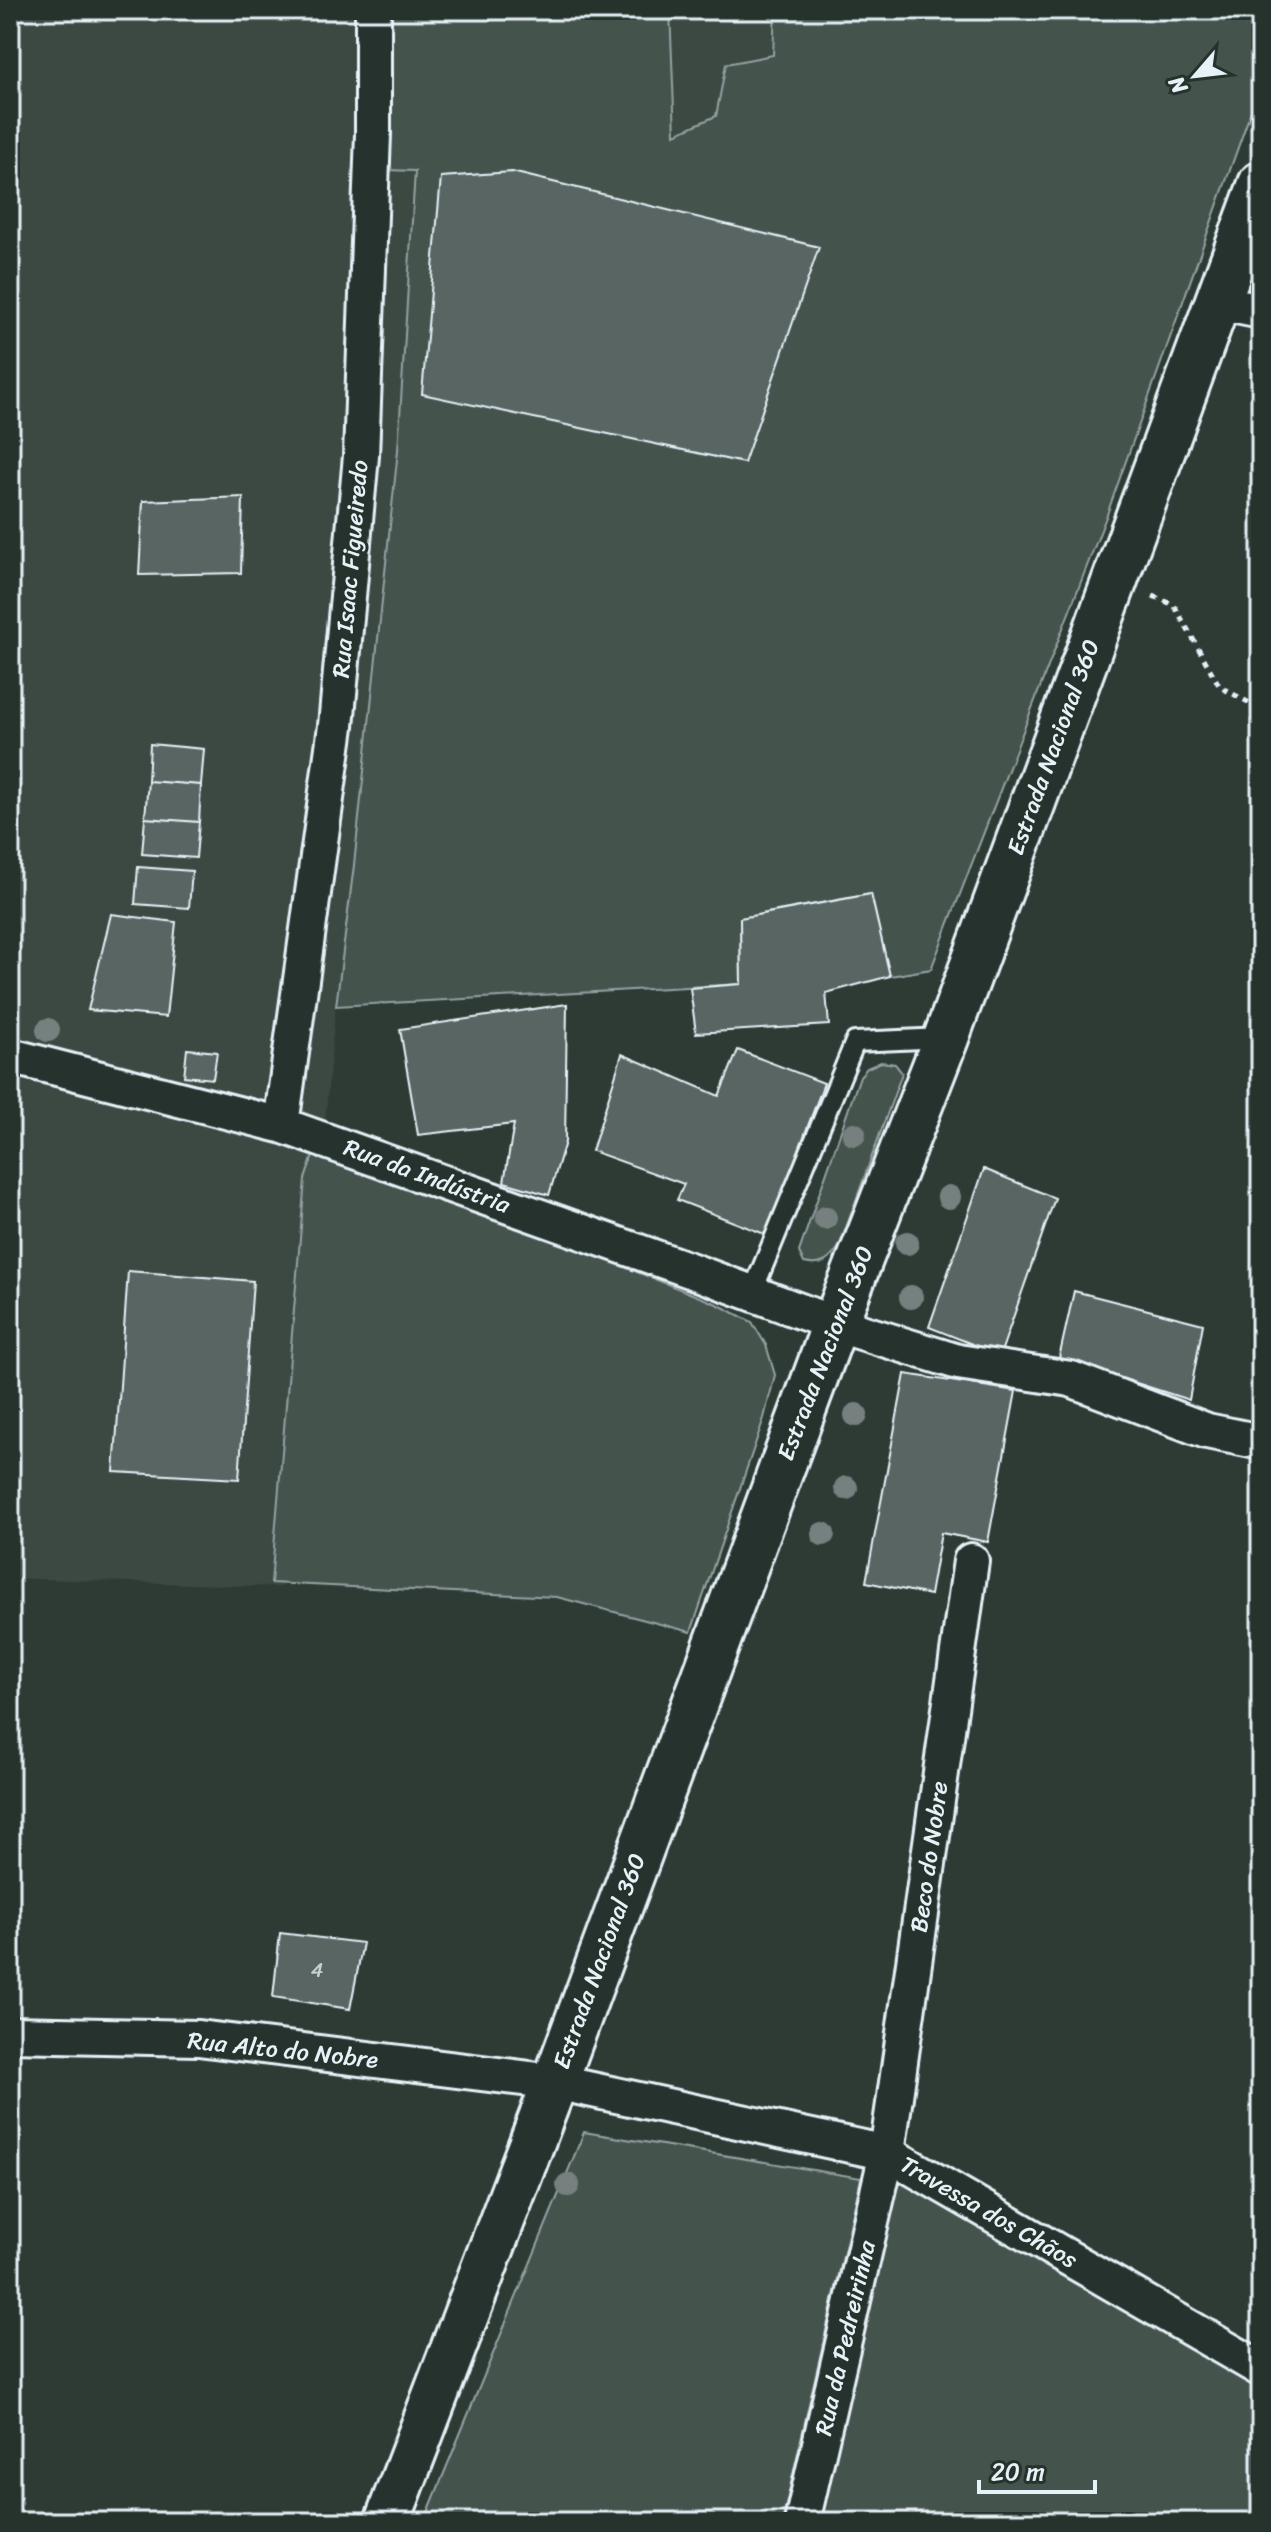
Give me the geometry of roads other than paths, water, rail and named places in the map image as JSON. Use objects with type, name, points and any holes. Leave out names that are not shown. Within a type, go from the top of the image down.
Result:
[{"type":"main road","name":"Estrada Nacional 360","points":[[387,2522],[555,2082],[835,1324],[946,1038],[1216,302],[1247,262],[1261,184]]},
{"type":"street","name":"Rua Isaac Figueiredo","points":[[281,1125],[336,726],[361,456],[373,134],[373,10]]},
{"type":"street","points":[[1216,302],[1261,311]]},
{"type":"street","name":"Rua da Indústria","points":[[10,1056],[281,1125],[835,1324],[958,1362],[1071,1379],[1207,1431],[1261,1442]]},
{"type":"street","name":"Beco do Nobre","points":[[887,2153],[971,1561]]},
{"type":"street","name":"Rua Alto do Nobre","points":[[10,2034],[198,2038],[555,2082]]},
{"type":"street","name":"Travessa dos Chãos","points":[[555,2082],[887,2153],[1261,2369]]},
{"type":"street","name":"Rua da Pedreirinha","points":[[802,2522],[887,2153]]},
{"type":"lane","points":[[752,1293],[855,1042],[946,1038]]}]
